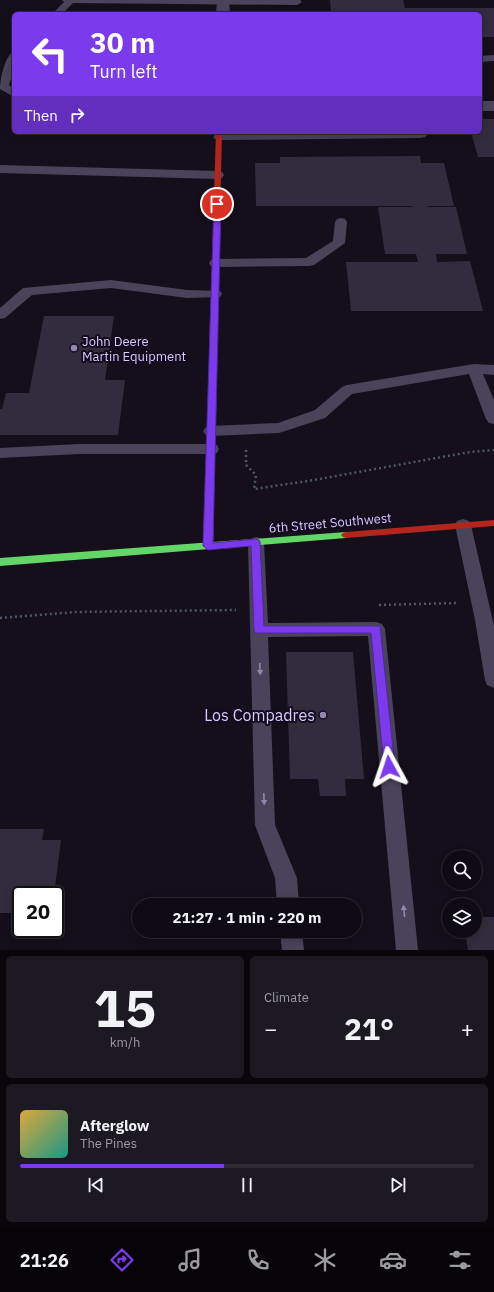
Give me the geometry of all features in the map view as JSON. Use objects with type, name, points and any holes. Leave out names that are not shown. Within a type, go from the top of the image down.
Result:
[{"type":"street","points":[[482,106],[494,106]]},
{"type":"street","points":[[208,546],[219,135]]},
{"type":"street","name":"6th Street Southwest","points":[[0,562],[494,523]]},
{"type":"lane","points":[[59,12],[69,0],[223,5],[298,1],[301,12]]},
{"type":"lane","points":[[482,59],[494,58]]},
{"type":"lane","points":[[12,61],[3,86],[12,93]]},
{"type":"lane","points":[[219,135],[421,135]]},
{"type":"lane","points":[[0,168],[218,175]]},
{"type":"lane","points":[[216,263],[309,262],[339,243],[341,222]]},
{"type":"lane","points":[[0,315],[28,291],[111,284],[187,294],[215,294]]},
{"type":"lane","points":[[211,431],[279,428],[320,414],[347,390],[474,369],[494,370]]},
{"type":"lane","points":[[474,369],[494,419]]},
{"type":"lane","points":[[0,453],[79,449],[211,449]]},
{"type":"lane","points":[[463,526],[484,620],[494,680]]},
{"type":"lane","points":[[256,542],[265,825],[286,878],[287,898]]},
{"type":"lane","points":[[259,630],[376,629],[407,950]]},
{"type":"lane","points":[[292,938],[293,950]]},
{"type":"path","points":[[246,430],[246,465],[256,475],[254,489],[308,481],[470,452],[494,450]]},
{"type":"building","points":[[330,0],[403,0],[405,8],[494,8],[494,37],[482,37],[482,12],[331,12]]},
{"type":"building","points":[[482,119],[494,119],[494,157],[478,157],[472,134],[482,134]]},
{"type":"building","points":[[420,156],[421,163],[444,163],[454,206],[428,207],[456,207],[467,254],[436,254],[437,262],[470,261],[483,311],[351,311],[346,262],[418,262],[416,254],[385,254],[378,207],[412,206],[256,206],[255,163],[280,163],[280,157]]},
{"type":"building","name":"John Deere Martin Equipment","points":[[44,316],[114,316],[105,380],[125,380],[118,435],[0,435],[0,409],[2,409],[6,393],[29,393]]},
{"type":"building","name":"Los Compadres","points":[[286,652],[353,652],[364,779],[345,779],[346,796],[320,796],[318,779],[290,779]]},
{"type":"building","points":[[0,829],[44,829],[42,840],[61,840],[55,886],[12,886],[12,913],[0,913]]},
{"type":"building","points":[[482,917],[494,917],[494,950],[468,950],[466,938],[482,938]]},
{"type":"traffic: fast","points":[[0,562],[346,535]]},
{"type":"traffic: slow","points":[[208,547],[213,348]]},
{"type":"traffic: jam","points":[[213,348],[219,134]]},
{"type":"traffic: jam","points":[[346,535],[494,523]]},
{"type":"place","name":"John Deere Martin Equipment","points":[[74,348]]},
{"type":"place","name":"Los Compadres","points":[[323,715]]},
{"type":"route","points":[[217,204],[208,546],[256,542],[259,630],[376,629],[389,767]]}]
